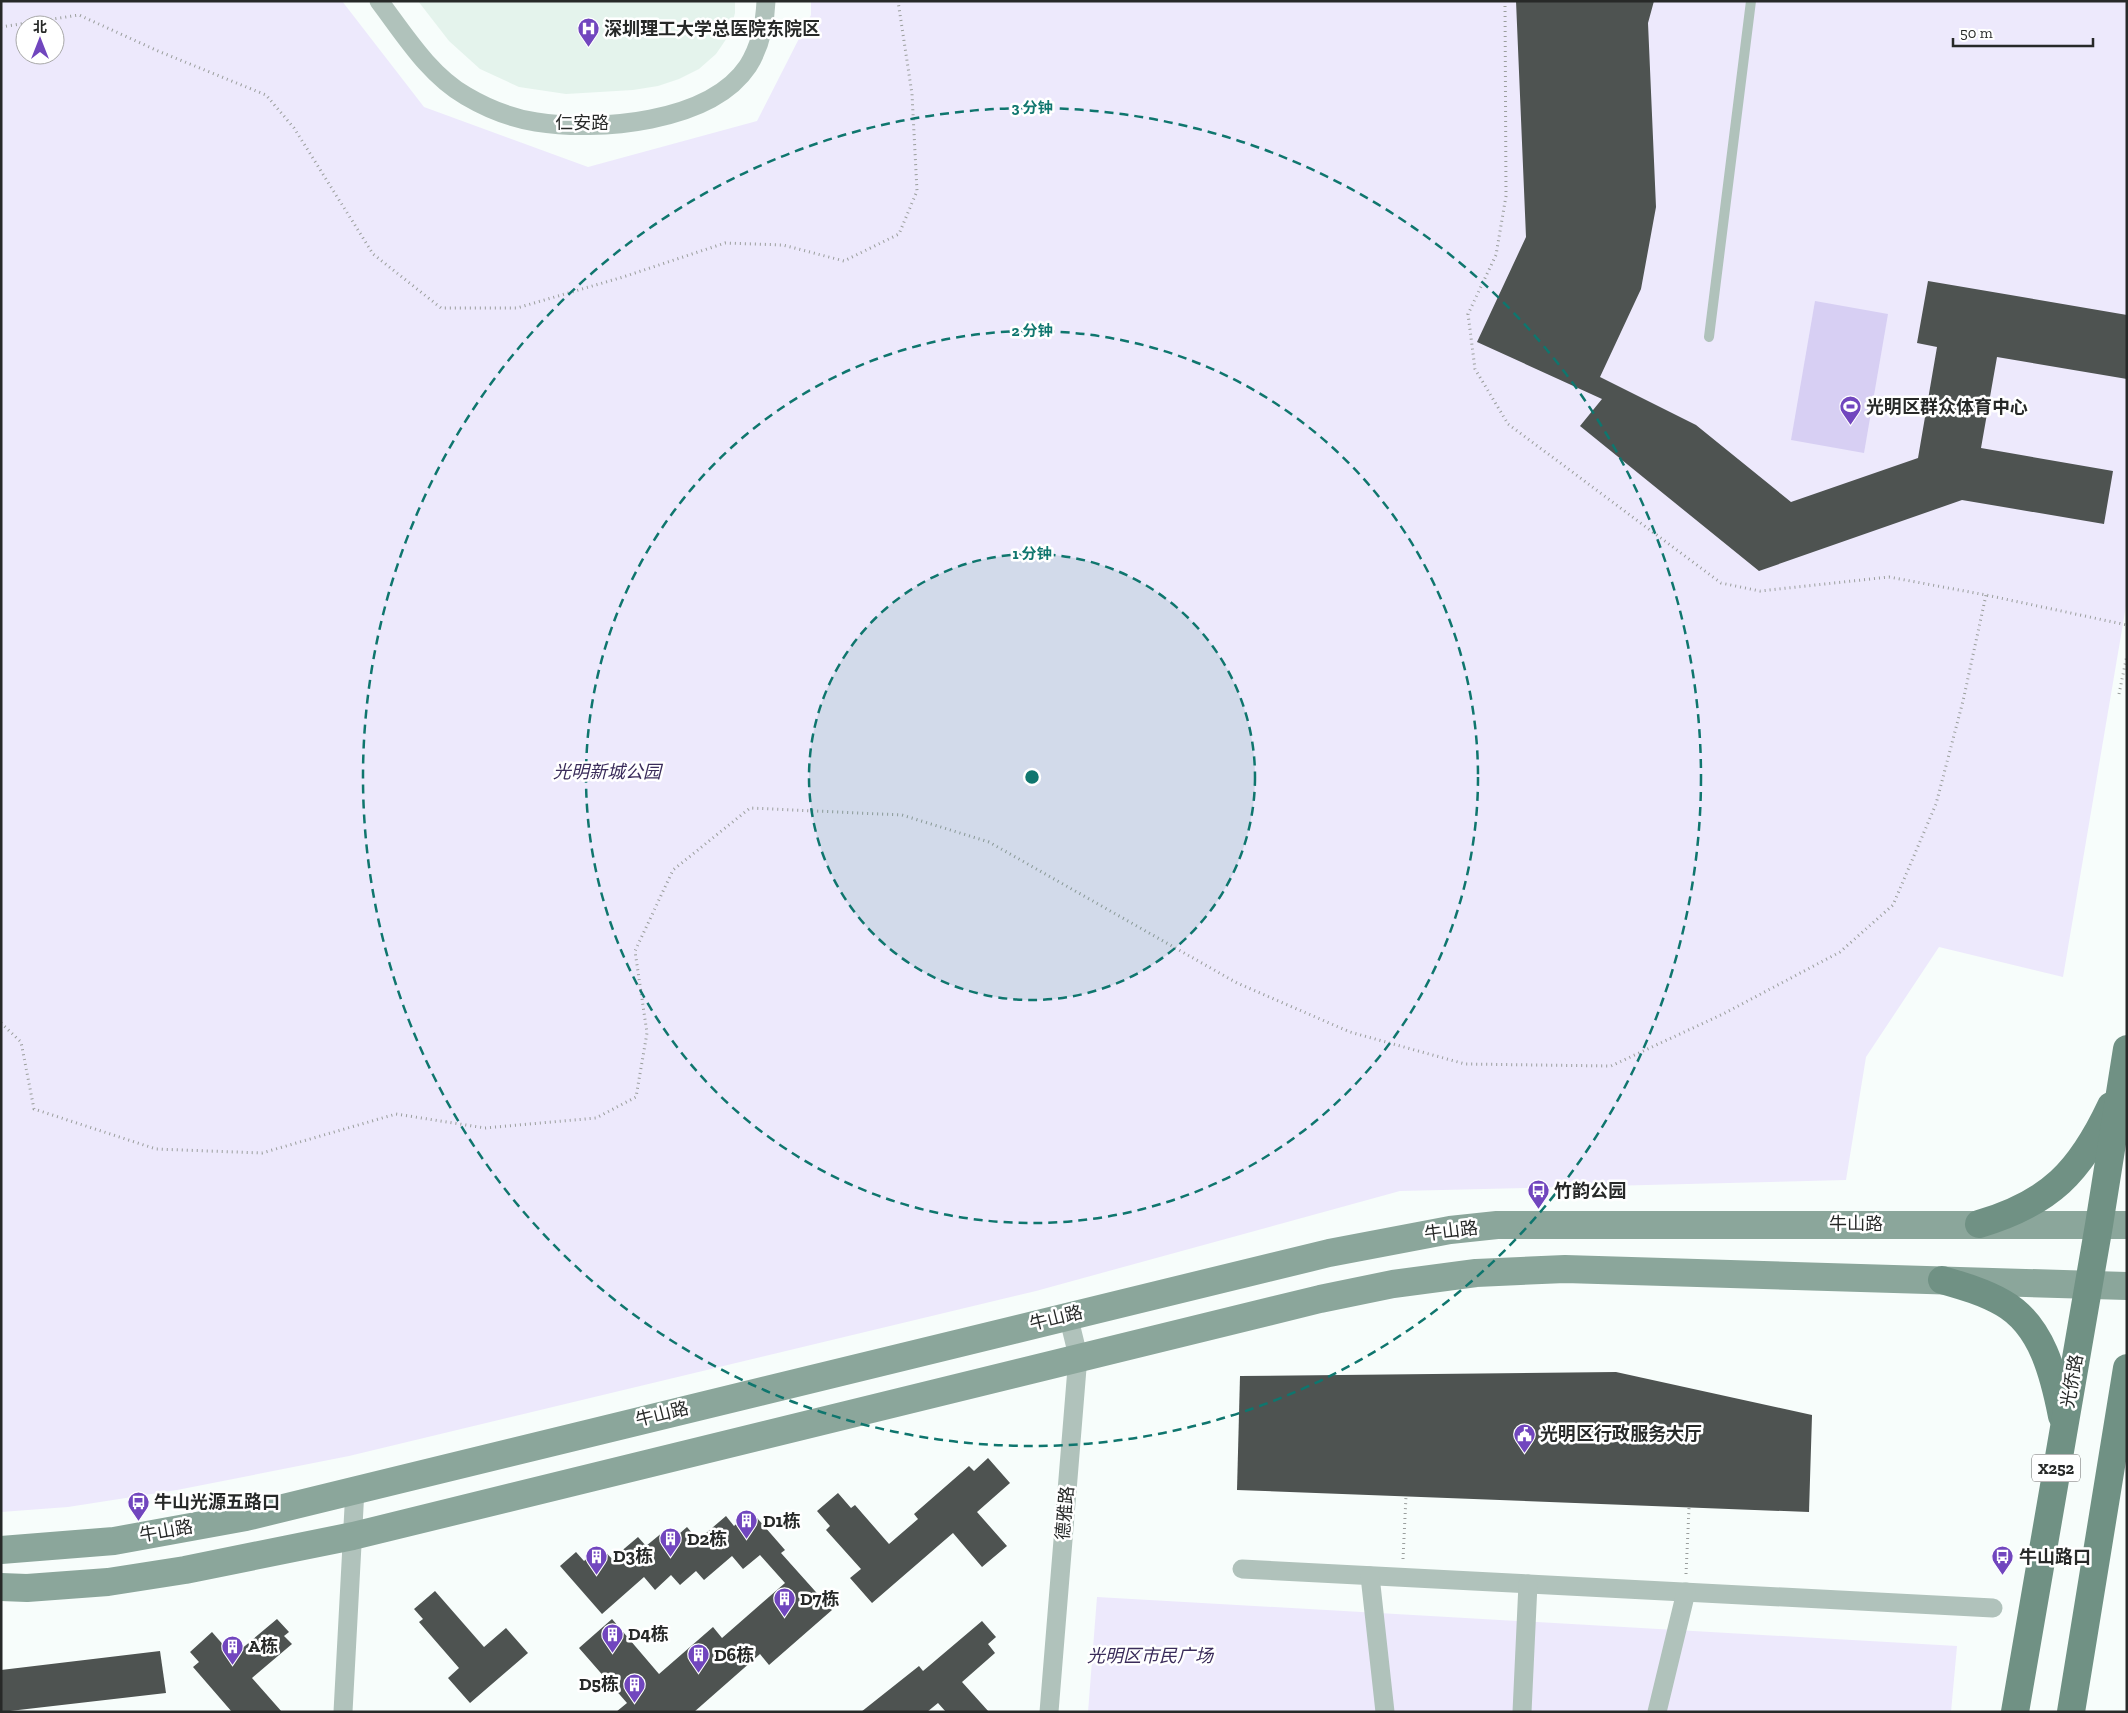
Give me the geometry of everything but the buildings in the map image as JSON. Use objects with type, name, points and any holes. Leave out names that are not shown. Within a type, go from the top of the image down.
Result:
[{"type":"main road","name":"光侨路","points":[[2015,1712],[2099,1225],[2127,1049]]},
{"type":"main road","points":[[1978,1224],[2025,1207],[2064,1180],[2102,1125],[2121,1084]]},
{"type":"main road","points":[[1942,1280],[1974,1290],[2004,1303],[2027,1324],[2046,1357],[2064,1425]]},
{"type":"main road","points":[[2071,1712],[2124,1403],[2127,1368]]},
{"type":"street","name":"仁安路","points":[[379,1],[426,61],[463,95],[510,116],[537,122],[573,124],[608,123],[666,116],[713,97],[732,83],[747,67],[762,32],[766,1]]},
{"type":"street","name":"牛山路","points":[[1,1550],[114,1541],[246,1517],[1068,1315],[1398,1238],[1497,1225],[2127,1225]]},
{"type":"street","points":[[1398,1238],[1389,1251],[1388,1262],[1391,1271],[1410,1282]]},
{"type":"street","points":[[1,1587],[27,1588],[108,1582],[185,1570],[353,1536],[1078,1356],[1320,1299],[1410,1282],[1476,1273],[1565,1269],[2127,1286]]},
{"type":"street","name":"德雅路","points":[[1049,1712],[1078,1356],[1068,1315]]},
{"type":"street","points":[[343,1712],[355,1489]]},
{"type":"street","points":[[1242,1569],[1993,1608]]},
{"type":"street","points":[[1370,1576],[1385,1712]]},
{"type":"street","points":[[1522,1712],[1528,1584]]},
{"type":"street","points":[[1657,1712],[1686,1592]]},
{"type":"lane","points":[[1709,337],[1751,1]]},
{"type":"path","points":[[1,27],[79,14],[158,51],[266,95],[294,128],[373,254],[441,308],[518,308],[623,277],[725,243],[784,245],[844,262],[899,234],[918,191],[912,94],[898,1]]},
{"type":"path","points":[[1505,1],[1506,196],[1496,255],[1468,314],[1476,369],[1508,424],[1721,583],[1760,591],[1890,577],[2127,625]]},
{"type":"path","points":[[1,1023],[21,1042],[34,1108],[156,1149],[262,1153],[396,1114],[485,1128],[596,1118],[636,1098],[647,1033],[635,951],[673,870],[750,808],[902,815],[989,842],[1237,983],[1350,1032],[1466,1064],[1612,1066],[1723,1014],[1840,952],[1893,905],[1936,804],[1963,701],[1986,595]]},
{"type":"path","points":[[2119,694],[2127,655]]},
{"type":"path","points":[[1402,1577],[1406,1496]]},
{"type":"path","points":[[1686,1592],[1689,1508]]},
{"type":"shaded area","name":"深圳理工大学总医院东院区","points":[[418,1],[735,1],[735,13],[729,35],[716,54],[699,69],[679,79],[658,86],[633,90],[566,94],[519,87],[480,69],[449,41]]},
{"type":"shaded area","points":[[1815,301],[1888,314],[1864,453],[1791,440]]},
{"type":"green space","name":"光明新城公园","points":[[1,1],[342,1],[424,107],[588,167],[757,121],[811,15],[811,1],[2127,1],[2127,600],[2063,977],[1939,947],[1866,1057],[1846,1180],[1400,1191],[1036,1291],[349,1456],[177,1490],[68,1507],[1,1512]]},
{"type":"green space","name":"光明区市民广场","points":[[1097,1597],[1957,1646],[1951,1712],[1088,1712]]},
{"type":"place","name":"深圳理工大学总医院东院区","points":[[588,48]]},
{"type":"place","name":"光明区群众体育中心","points":[[1850,426]]},
{"type":"place","name":"竹韵公园","points":[[1538,1210]]},
{"type":"place","name":"光明区行政服务大厅","points":[[1524,1453]]},
{"type":"place","name":"牛山光源五路口","points":[[138,1521]]},
{"type":"place","name":"D1栋","points":[[747,1540]]},
{"type":"place","name":"D2栋","points":[[671,1558]]},
{"type":"place","name":"D3栋","points":[[597,1575]]},
{"type":"place","name":"牛山路口","points":[[2003,1576]]},
{"type":"place","name":"D7栋","points":[[784,1618]]},
{"type":"place","name":"D4栋","points":[[612,1653]]},
{"type":"place","name":"A栋","points":[[232,1665]]},
{"type":"place","name":"D6栋","points":[[698,1674]]},
{"type":"place","name":"D5栋","points":[[635,1703]]}]
